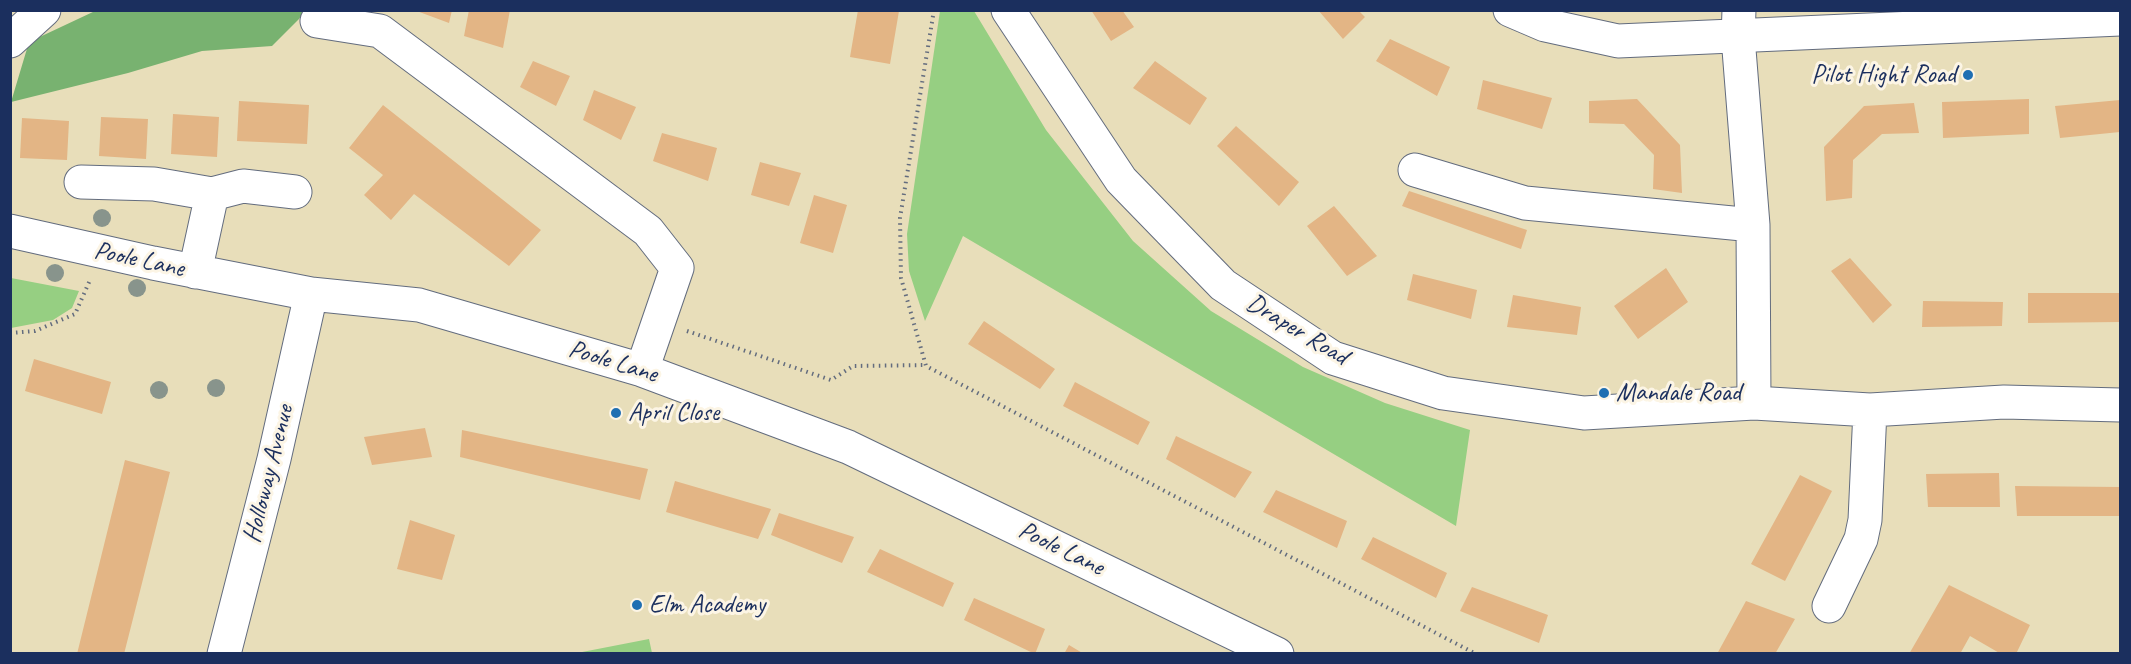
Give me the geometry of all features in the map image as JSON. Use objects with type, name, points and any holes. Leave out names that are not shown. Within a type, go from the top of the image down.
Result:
[{"type":"street","points":[[10,41],[44,10]]},
{"type":"street","name":"Draper Road","points":[[1008,10],[1121,180],[1223,285],[1333,358],[1443,393],[1584,413],[1754,403]]},
{"type":"street","points":[[1510,10],[1545,25],[1618,41],[1738,24],[2121,19]]},
{"type":"street","points":[[316,21],[380,31],[648,231],[677,268],[642,370]]},
{"type":"street","points":[[1738,24],[1753,225],[1754,403],[1870,410],[2004,402],[2121,405]]},
{"type":"street","points":[[1415,170],[1525,203],[1753,225]]},
{"type":"street","points":[[81,182],[154,184],[212,194],[243,186],[295,192]]},
{"type":"street","points":[[195,272],[212,194]]},
{"type":"street","name":"Poole Lane","points":[[10,231],[195,272],[311,294],[419,305],[642,370],[848,447],[1277,654]]},
{"type":"street","name":"Holloway Avenue","points":[[224,654],[274,459],[311,294]]},
{"type":"street","points":[[1829,606],[1861,539],[1865,520],[1870,410]]},
{"type":"path","points":[[926,365],[901,278],[900,218],[934,10]]},
{"type":"path","points":[[10,333],[35,331],[75,314],[103,252]]},
{"type":"path","points":[[658,322],[831,380],[853,366],[926,365],[1476,654]]},
{"type":"green space","points":[[95,11],[304,11],[272,46],[202,51],[128,73],[11,102],[29,42]]},
{"type":"green space","points":[[940,11],[974,11],[1046,130],[1133,241],[1211,311],[1303,367],[1385,403],[1470,430],[1456,526],[963,236],[925,321],[909,271],[907,234]]},
{"type":"green space","points":[[10,278],[79,291],[72,308],[53,320],[11,328]]},
{"type":"green space","points":[[649,639],[652,653],[577,653]]},
{"type":"building","points":[[414,10],[452,10],[449,23]]},
{"type":"building","points":[[469,10],[510,10],[503,48],[464,36]]},
{"type":"building","points":[[858,10],[899,11],[890,64],[850,57]]},
{"type":"building","points":[[1091,10],[1122,10],[1134,27],[1111,41]]},
{"type":"building","points":[[1318,10],[1358,10],[1365,17],[1343,39]]},
{"type":"building","points":[[1390,39],[1450,67],[1437,96],[1376,61]]},
{"type":"building","points":[[533,61],[570,76],[556,106],[520,87]]},
{"type":"building","points":[[1155,61],[1207,98],[1190,125],[1133,88]]},
{"type":"building","points":[[1483,80],[1552,98],[1542,129],[1477,109]]},
{"type":"building","points":[[594,90],[636,107],[621,140],[583,120]]},
{"type":"building","points":[[1637,99],[1680,145],[1682,193],[1653,189],[1654,155],[1624,124],[1589,123],[1589,101]]},
{"type":"building","points":[[2029,99],[2029,134],[1943,138],[1942,102]]},
{"type":"building","points":[[2120,100],[2120,132],[2060,138],[2055,106]]},
{"type":"building","points":[[239,101],[309,105],[307,144],[237,141]]},
{"type":"building","points":[[1914,103],[1919,133],[1882,134],[1853,160],[1852,198],[1826,201],[1824,147],[1864,106]]},
{"type":"building","points":[[383,105],[541,230],[509,266],[414,194],[391,220],[364,195],[383,175],[349,148]]},
{"type":"building","points":[[173,114],[219,117],[217,157],[171,154]]},
{"type":"building","points":[[101,117],[148,119],[146,159],[99,156]]},
{"type":"building","points":[[22,118],[69,121],[67,160],[20,158]]},
{"type":"building","points":[[1236,126],[1299,182],[1279,206],[1217,146]]},
{"type":"building","points":[[662,133],[717,148],[708,181],[653,161]]},
{"type":"building","points":[[760,162],[801,173],[789,206],[751,195]]},
{"type":"building","points":[[1409,191],[1527,230],[1521,249],[1402,206]]},
{"type":"building","points":[[814,195],[847,205],[833,253],[800,243]]},
{"type":"building","points":[[1334,206],[1377,256],[1347,276],[1307,226]]},
{"type":"building","points":[[1850,258],[1892,305],[1873,323],[1831,271]]},
{"type":"building","points":[[1666,268],[1688,302],[1638,339],[1614,306]]},
{"type":"building","points":[[1413,274],[1477,290],[1471,319],[1407,300]]},
{"type":"building","points":[[2028,293],[2120,293],[2120,322],[2028,323]]},
{"type":"building","points":[[1513,295],[1581,307],[1577,335],[1507,327]]},
{"type":"building","points":[[1923,301],[2003,302],[2002,326],[1922,327]]},
{"type":"building","points":[[984,321],[1055,369],[1040,389],[968,344]]},
{"type":"building","points":[[34,359],[111,382],[102,414],[25,391]]},
{"type":"building","points":[[1075,382],[1150,422],[1138,445],[1063,406]]},
{"type":"building","points":[[425,428],[432,457],[372,465],[364,437]]},
{"type":"building","points":[[462,430],[648,469],[640,500],[460,457]]},
{"type":"building","points":[[1176,436],[1252,472],[1235,498],[1166,459]]},
{"type":"building","points":[[125,460],[170,472],[124,654],[77,654]]},
{"type":"building","points":[[1999,473],[2000,507],[1928,507],[1926,474]]},
{"type":"building","points":[[1800,475],[1832,491],[1785,581],[1751,564]]},
{"type":"building","points":[[675,481],[771,509],[758,539],[666,512]]},
{"type":"building","points":[[2015,486],[2120,487],[2120,516],[2017,516]]},
{"type":"building","points":[[1276,490],[1347,521],[1337,548],[1263,512]]},
{"type":"building","points":[[779,513],[854,537],[842,563],[771,535]]},
{"type":"building","points":[[410,520],[455,535],[442,580],[397,569]]},
{"type":"building","points":[[1373,537],[1447,573],[1436,598],[1361,559]]},
{"type":"building","points":[[880,549],[954,583],[943,607],[867,572]]},
{"type":"building","points":[[1949,585],[2030,625],[2016,654],[2001,654],[1970,636],[1960,654],[1909,654]]},
{"type":"building","points":[[1472,587],[1548,615],[1539,643],[1460,611]]},
{"type":"building","points":[[974,598],[1045,629],[1035,654],[964,620]]},
{"type":"building","points":[[1746,601],[1795,619],[1775,654],[1717,654]]},
{"type":"building","points":[[1069,645],[1084,654],[1064,654]]},
{"type":"place","name":"Pilot Hight Road","points":[[1968,75]]},
{"type":"place","name":"Mandale Road","points":[[1604,393]]},
{"type":"place","name":"April Close","points":[[616,413]]},
{"type":"place","name":"Elm Academy","points":[[637,605]]}]
